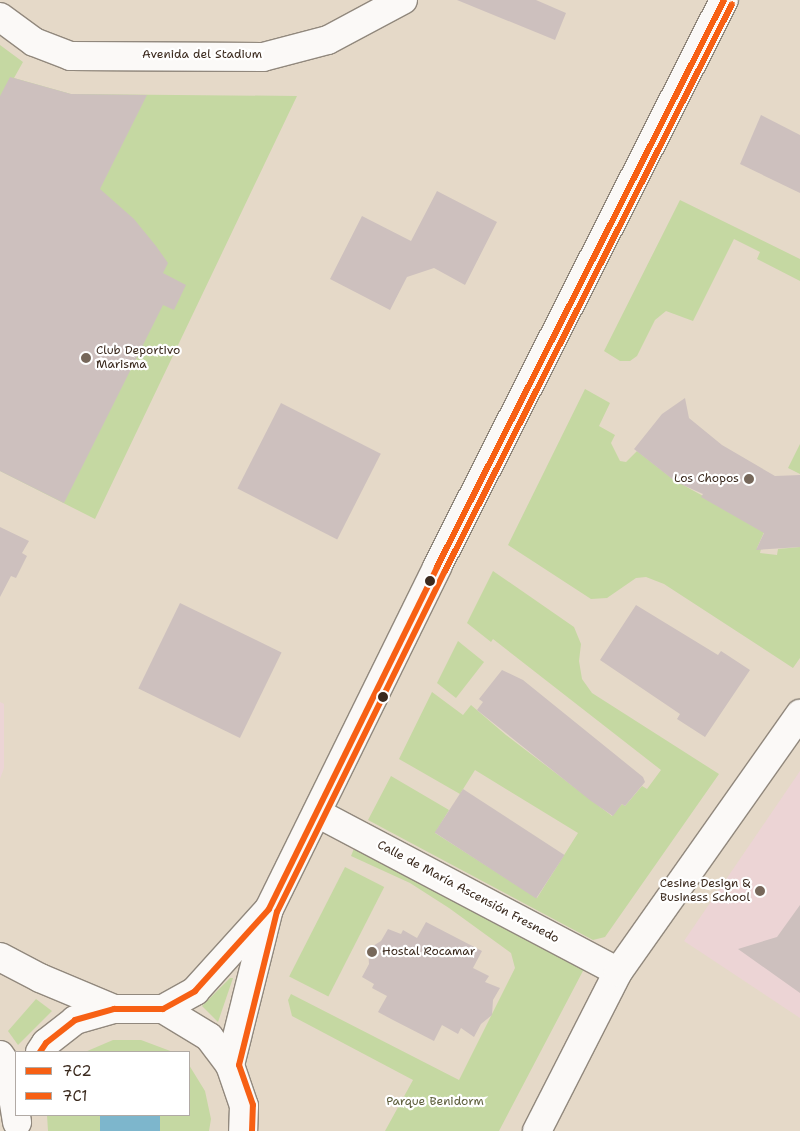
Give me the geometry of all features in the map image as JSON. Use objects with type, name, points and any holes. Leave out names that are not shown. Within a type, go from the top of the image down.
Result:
[{"type":"main road","name":"Avenida del Stadium","points":[[0,17],[34,42],[70,56],[263,57],[328,40],[402,0]]},
{"type":"main road","points":[[230,1064],[269,909],[437,567],[724,0]]},
{"type":"main road","points":[[536,1131],[618,972],[800,714]]},
{"type":"main road","name":"Calle de María Ascensión Fresnedo","points":[[317,813],[618,972]]},
{"type":"main road","points":[[41,1051],[46,1043],[75,1020],[114,1009],[163,1009],[195,991],[269,909]]},
{"type":"main road","points":[[0,957],[40,978],[114,1009]]},
{"type":"main road","points":[[163,1009],[209,1037],[230,1064],[244,1106],[243,1131]]},
{"type":"main road","points":[[0,1055],[8,1067],[15,1106]]},
{"type":"shaded area","points":[[0,702],[4,704],[4,768],[0,779]]},
{"type":"shaded area","name":"Cesine Design & Business School","points":[[800,771],[800,1018],[684,941]]},
{"type":"green space","name":"Club Deportivo Marisma","points":[[0,45],[23,62],[14,78],[71,94],[297,96],[95,519],[0,471]]},
{"type":"green space","points":[[680,200],[800,259],[800,281],[757,259],[760,252],[734,239],[693,321],[666,311],[655,320],[637,356],[630,361],[620,361],[604,351]]},
{"type":"green space","points":[[585,389],[610,403],[599,426],[615,435],[611,443],[620,461],[626,462],[637,451],[674,480],[765,530],[757,548],[761,549],[760,553],[777,555],[778,549],[800,547],[800,658],[793,668],[664,584],[646,577],[636,578],[607,598],[591,599],[508,545]]},
{"type":"green space","points":[[800,444],[800,474],[788,468]]},
{"type":"green space","points":[[493,571],[574,627],[581,644],[579,661],[582,679],[592,693],[719,774],[605,937],[593,940],[368,820],[391,776],[449,810],[435,833],[537,898],[578,833],[475,770],[460,794],[399,759],[432,692],[463,715],[471,705],[506,735],[612,816],[622,804],[625,806],[642,786],[647,789],[661,770],[493,639],[491,642],[467,623]]},
{"type":"green space","points":[[458,641],[484,662],[456,698],[437,683]]},
{"type":"green space","name":"Parque Benidorm","points":[[355,846],[584,969],[499,1131],[385,1131],[413,1080],[292,1016],[288,1000],[291,994],[459,1080],[515,968],[511,953],[449,908],[410,883],[351,856]]},
{"type":"green space","points":[[345,867],[384,887],[328,997],[289,977]]},
{"type":"green space","points":[[230,978],[233,978],[218,1022],[202,1006]]},
{"type":"green space","points":[[36,999],[52,1011],[18,1045],[8,1031]]},
{"type":"green space","points":[[113,1040],[141,1040],[170,1051],[87,1051]]},
{"type":"green space","points":[[190,1067],[205,1091],[211,1119],[209,1131],[48,1131],[47,1116],[190,1116]]},
{"type":"water","points":[[100,1116],[160,1116],[160,1131],[100,1131]]},
{"type":"building","points":[[457,0],[536,0],[566,13],[555,40]]},
{"type":"building","name":"Club Deportivo Marisma","points":[[10,77],[71,94],[147,95],[100,189],[134,219],[156,246],[168,263],[163,273],[186,285],[174,310],[163,305],[64,503],[0,471],[0,96]]},
{"type":"building","points":[[761,115],[800,135],[800,193],[740,164]]},
{"type":"building","points":[[437,191],[497,222],[465,285],[434,268],[407,277],[390,310],[330,279],[362,216],[411,241]]},
{"type":"building","name":"Los Chopos","points":[[685,398],[689,418],[722,445],[775,476],[800,475],[800,547],[756,550],[764,533],[701,497],[703,494],[676,482],[634,449],[662,414]]},
{"type":"building","points":[[281,403],[381,454],[337,539],[237,489]]},
{"type":"building","points":[[0,527],[29,541],[22,553],[27,556],[16,578],[11,576],[0,597]]},
{"type":"building","points":[[180,603],[282,653],[240,738],[138,688]]},
{"type":"building","points":[[636,605],[718,655],[721,651],[750,670],[705,737],[677,719],[680,714],[600,660]]},
{"type":"building","points":[[502,670],[523,680],[643,777],[645,782],[625,806],[622,804],[613,816],[591,801],[477,710],[483,702],[479,699]]},
{"type":"building","points":[[463,789],[564,855],[536,899],[435,833]]},
{"type":"building","points":[[800,905],[800,993],[738,949],[777,937]]},
{"type":"building","points":[[426,922],[482,951],[473,968],[489,976],[485,982],[500,988],[493,1000],[492,1015],[481,1024],[474,1037],[461,1028],[458,1034],[442,1025],[434,1041],[378,1012],[387,996],[372,988],[374,984],[362,977],[369,964],[368,949],[381,941],[388,929],[401,934],[403,930],[417,938]]},
{"type":"transit line","name":"7C2","points":[[41,1051],[46,1043],[75,1020],[114,1009],[163,1009],[195,991],[269,909],[437,567],[724,0]]},
{"type":"transit line","name":"7C1","points":[[252,1131],[253,1105],[239,1065],[277,912],[445,571],[732,4]]},
{"type":"place","name":"Club Deportivo Marisma","points":[[86,358]]},
{"type":"place","name":"Los Chopos","points":[[749,479]]},
{"type":"place","name":"Cesine Design & Business School","points":[[760,891]]},
{"type":"place","name":"Hostal Rocamar","points":[[372,952]]}]
